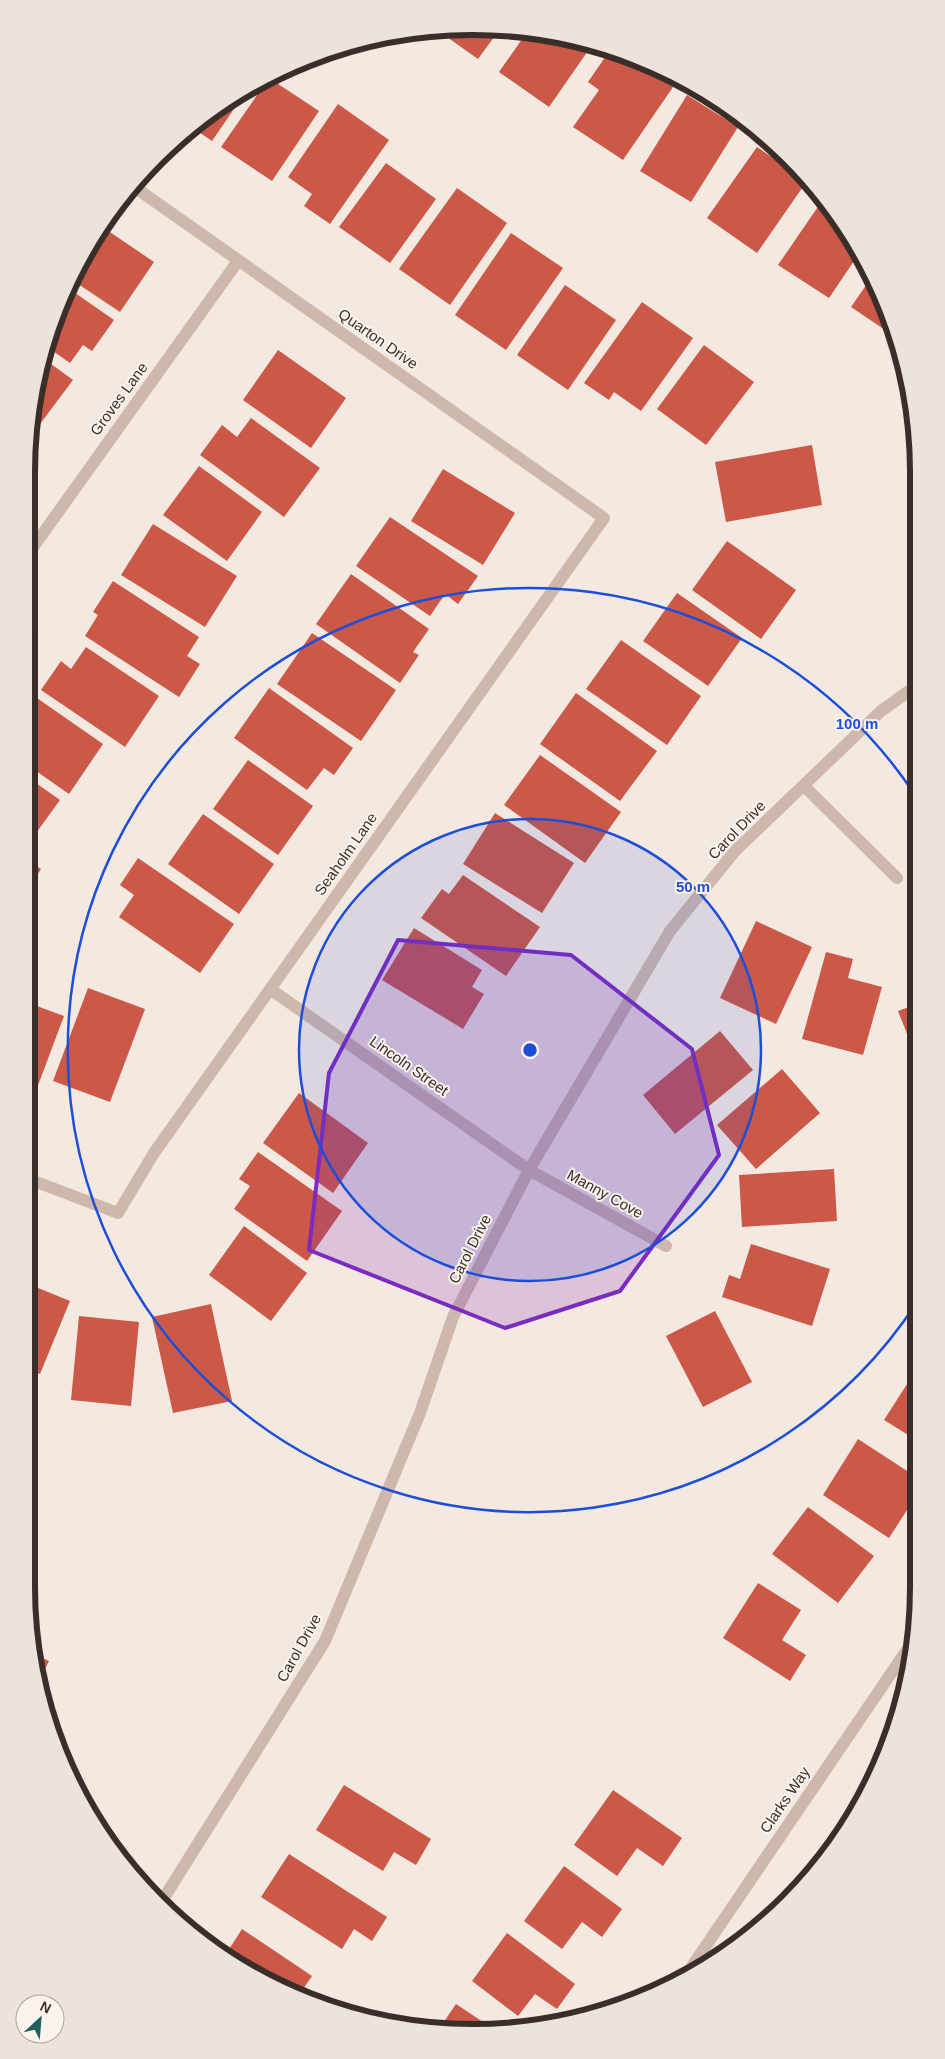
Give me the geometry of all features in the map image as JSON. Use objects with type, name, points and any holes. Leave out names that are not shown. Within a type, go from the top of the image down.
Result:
[{"type":"street","name":"Quarton Drive","points":[[139,190],[604,518]]},
{"type":"street","name":"Groves Lane","points":[[35,544],[238,260]]},
{"type":"street","name":"Seaholm Lane","points":[[35,1181],[118,1213],[154,1153],[604,518]]},
{"type":"street","name":"Carol Drive","points":[[164,1897],[325,1641],[420,1413],[453,1316],[529,1170],[670,931],[735,851],[881,712],[910,690]]},
{"type":"street","points":[[804,786],[897,878]]},
{"type":"street","name":"Lincoln Street","points":[[270,989],[529,1170]]},
{"type":"street","name":"Manny Cove","points":[[529,1170],[666,1246]]},
{"type":"street","name":"Clarks Way","points":[[694,1963],[905,1653]]},
{"type":"highlighted area","points":[[398,940],[571,955],[692,1049],[719,1155],[620,1291],[505,1328],[309,1250],[329,1073]]},
{"type":"building","points":[[445,36],[495,36],[478,59]]},
{"type":"building","points":[[523,38],[558,43],[588,51],[549,107],[499,72]]},
{"type":"building","points":[[606,56],[655,75],[673,87],[623,160],[573,127],[599,90],[588,82]]},
{"type":"building","points":[[275,82],[319,111],[272,181],[221,147],[260,90]]},
{"type":"building","points":[[687,95],[738,127],[691,202],[640,171]]},
{"type":"building","points":[[237,104],[212,141],[198,132]]},
{"type":"building","points":[[338,104],[389,140],[330,224],[304,206],[312,194],[288,177]]},
{"type":"building","points":[[757,147],[784,166],[803,187],[757,253],[707,218]]},
{"type":"building","points":[[386,163],[436,199],[390,263],[339,227]]},
{"type":"building","points":[[457,188],[507,223],[450,305],[399,269]]},
{"type":"building","points":[[819,205],[854,260],[829,298],[778,265]]},
{"type":"building","points":[[108,231],[154,262],[120,312],[78,284]]},
{"type":"building","points":[[511,233],[563,268],[506,350],[455,315]]},
{"type":"building","points":[[867,284],[887,331],[851,307]]},
{"type":"building","points":[[565,285],[616,320],[568,390],[517,355]]},
{"type":"building","points":[[74,292],[114,320],[92,351],[83,345],[70,363],[52,351]]},
{"type":"building","points":[[642,302],[693,338],[641,411],[614,392],[609,400],[584,383]]},
{"type":"building","points":[[704,345],[754,382],[706,445],[657,409]]},
{"type":"building","points":[[278,350],[346,398],[311,448],[243,400]]},
{"type":"building","points":[[49,362],[73,380],[38,427],[43,387]]},
{"type":"building","points":[[251,418],[320,468],[284,517],[200,455],[222,425],[237,437]]},
{"type":"building","points":[[812,445],[822,505],[726,522],[715,462]]},
{"type":"building","points":[[199,466],[262,512],[227,561],[163,515]]},
{"type":"building","points":[[443,469],[515,513],[483,565],[411,521]]},
{"type":"building","points":[[390,517],[478,576],[458,604],[445,594],[430,616],[356,566]]},
{"type":"building","points":[[153,524],[237,576],[205,627],[121,575]]},
{"type":"building","points":[[727,541],[796,590],[761,639],[692,590]]},
{"type":"building","points":[[351,574],[429,629],[413,652],[419,655],[400,683],[316,624]]},
{"type":"building","points":[[113,581],[199,637],[187,656],[200,664],[179,697],[85,636],[98,615],[93,612]]},
{"type":"building","points":[[677,593],[742,638],[708,686],[643,641]]},
{"type":"building","points":[[312,633],[396,690],[361,741],[277,684]]},
{"type":"building","points":[[621,640],[701,696],[667,745],[586,689]]},
{"type":"building","points":[[86,647],[159,696],[125,747],[41,690],[61,661],[71,669]]},
{"type":"building","points":[[269,688],[353,748],[334,775],[324,768],[307,790],[234,738]]},
{"type":"building","points":[[576,693],[657,751],[620,801],[540,744]]},
{"type":"building","points":[[35,697],[103,744],[69,794],[35,770]]},
{"type":"building","points":[[540,755],[621,812],[585,863],[504,805]]},
{"type":"building","points":[[248,760],[313,806],[278,855],[213,809]]},
{"type":"building","points":[[35,782],[60,800],[35,835]]},
{"type":"building","points":[[495,813],[574,863],[542,913],[463,864]]},
{"type":"building","points":[[203,814],[274,864],[239,914],[168,864]]},
{"type":"building","points":[[138,858],[234,924],[200,973],[119,917],[134,895],[120,885]]},
{"type":"building","points":[[35,865],[41,869],[35,879]]},
{"type":"building","points":[[463,875],[540,927],[506,976],[421,918],[442,889],[449,894]]},
{"type":"building","points":[[756,921],[812,947],[776,1024],[720,998]]},
{"type":"building","points":[[414,928],[482,970],[472,987],[484,994],[463,1029],[382,980]]},
{"type":"building","points":[[826,952],[853,959],[848,978],[882,987],[863,1055],[802,1039]]},
{"type":"building","points":[[88,988],[145,1009],[110,1102],[53,1081]]},
{"type":"building","points":[[35,1005],[64,1016],[35,1093]]},
{"type":"building","points":[[910,1007],[910,1041],[898,1011]]},
{"type":"building","points":[[720,1031],[753,1070],[675,1134],[643,1095]]},
{"type":"building","points":[[782,1069],[820,1113],[756,1169],[717,1125]]},
{"type":"building","points":[[299,1093],[368,1143],[333,1193],[263,1143]]},
{"type":"building","points":[[258,1152],[342,1211],[307,1261],[234,1209],[250,1186],[239,1179]]},
{"type":"building","points":[[834,1169],[837,1221],[742,1227],[739,1175]]},
{"type":"building","points":[[244,1226],[307,1273],[271,1321],[209,1275]]},
{"type":"building","points":[[751,1244],[830,1269],[812,1326],[722,1297],[729,1275],[740,1279]]},
{"type":"building","points":[[35,1287],[70,1301],[40,1374],[35,1372]]},
{"type":"building","points":[[211,1304],[232,1401],[173,1413],[152,1317]]},
{"type":"building","points":[[715,1311],[752,1382],[703,1407],[666,1336]]},
{"type":"building","points":[[79,1316],[139,1322],[131,1406],[71,1400]]},
{"type":"building","points":[[909,1381],[910,1436],[884,1420]]},
{"type":"building","points":[[858,1439],[910,1473],[910,1505],[889,1538],[823,1495]]},
{"type":"building","points":[[808,1507],[874,1556],[838,1603],[772,1554]]},
{"type":"building","points":[[758,1583],[801,1610],[782,1640],[806,1655],[790,1681],[723,1638]]},
{"type":"building","points":[[41,1657],[49,1661],[43,1673]]},
{"type":"building","points":[[344,1785],[431,1839],[416,1865],[394,1852],[383,1871],[316,1830]]},
{"type":"building","points":[[613,1790],[682,1838],[663,1866],[637,1848],[617,1876],[574,1845]]},
{"type":"building","points":[[289,1854],[387,1917],[372,1941],[354,1929],[342,1949],[261,1897]]},
{"type":"building","points":[[564,1866],[622,1909],[602,1937],[582,1922],[562,1949],[524,1921]]},
{"type":"building","points":[[242,1929],[312,1976],[302,1990],[279,1979],[229,1950]]},
{"type":"building","points":[[507,1933],[575,1984],[557,2009],[535,1994],[518,2016],[472,1981]]},
{"type":"building","points":[[456,2004],[485,2024],[472,2024],[443,2023]]}]
